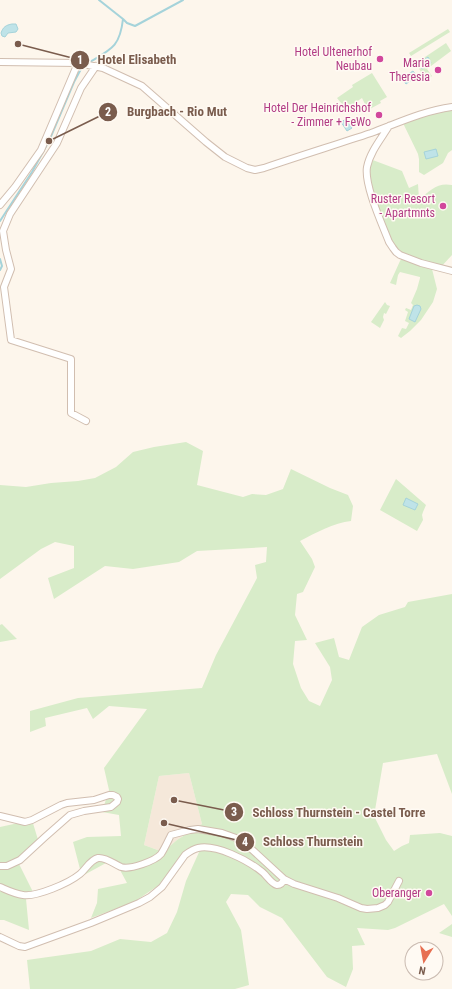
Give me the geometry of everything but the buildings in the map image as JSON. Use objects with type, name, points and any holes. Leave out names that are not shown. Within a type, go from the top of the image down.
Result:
[{"type":"street","points":[[0,62],[78,63],[96,66],[113,73],[142,86],[225,157],[238,164],[255,170],[415,116],[452,107]]},
{"type":"street","points":[[0,205],[16,187],[40,150],[78,63]]},
{"type":"street","points":[[86,421],[71,413],[71,359],[11,340],[4,287],[11,269],[6,250],[4,231],[10,214],[56,143],[81,88],[96,66]]},
{"type":"street","points":[[389,126],[376,146],[367,166],[368,182],[372,197],[389,242],[400,255],[421,263],[452,271]]},
{"type":"street","points":[[0,816],[25,822],[66,803],[94,800],[109,795],[113,795],[118,799],[117,802],[111,807],[84,811],[70,815],[20,860],[7,866],[0,866]]},
{"type":"street","points":[[0,887],[23,896],[38,894],[73,879],[82,873],[89,864],[97,858],[107,860],[123,868],[131,867],[146,862],[160,854],[171,835],[198,829],[222,833],[236,838],[247,845],[284,879],[294,884],[338,898],[361,908],[372,909],[385,905],[399,882]]},
{"type":"street","points":[[0,937],[19,946],[25,947],[138,904],[158,891],[185,856],[193,849],[216,849],[230,854],[262,871],[274,884],[277,885],[284,879]]},
{"type":"shaded area","points":[[189,773],[202,824],[177,840],[163,852],[144,845],[159,776]]},
{"type":"green space","points":[[448,29],[450,32],[411,56],[409,53]]},
{"type":"green space","points":[[446,43],[451,51],[427,69],[432,76],[426,81],[416,63]]},
{"type":"green space","points":[[372,73],[387,97],[380,101],[381,103],[368,110],[362,98],[346,109],[337,98],[353,87],[352,85]]},
{"type":"green space","points":[[452,107],[452,150],[448,153],[443,163],[424,175],[419,172],[418,154],[402,121]]},
{"type":"green space","points":[[370,159],[402,171],[409,188],[418,184],[419,199],[430,190],[438,186],[447,184],[452,185],[452,255],[440,268],[396,252],[368,182]]},
{"type":"green space","points":[[402,258],[432,269],[437,289],[433,302],[421,320],[401,338],[398,336],[402,328],[406,329],[409,323],[405,321],[408,312],[405,310],[406,308],[411,310],[413,305],[411,303],[420,278],[400,272],[396,285],[390,283]]},
{"type":"green space","points":[[385,302],[390,306],[386,314],[384,313],[384,320],[380,328],[371,322]]},
{"type":"green space","points":[[186,442],[203,451],[197,485],[243,497],[252,494],[266,495],[283,489],[291,469],[348,495],[353,506],[351,521],[331,526],[300,541],[312,559],[315,567],[303,592],[297,594],[295,615],[307,640],[295,641],[293,664],[301,688],[309,701],[320,706],[332,680],[330,667],[315,643],[334,638],[339,657],[349,660],[362,627],[379,615],[405,607],[408,602],[452,594],[452,794],[437,754],[383,763],[374,816],[386,840],[394,851],[409,843],[410,835],[440,833],[452,836],[452,916],[444,904],[388,930],[357,928],[365,945],[352,946],[353,969],[346,987],[327,977],[282,918],[260,907],[248,895],[231,894],[226,902],[241,930],[249,985],[235,989],[30,989],[27,960],[91,951],[120,939],[151,942],[167,933],[177,912],[186,881],[200,850],[190,847],[159,885],[134,902],[91,918],[97,903],[98,889],[127,883],[120,870],[106,863],[84,875],[80,869],[73,842],[87,837],[121,836],[119,815],[102,812],[109,790],[104,768],[147,709],[109,706],[93,719],[87,708],[45,718],[46,726],[30,732],[30,711],[78,698],[202,688],[216,655],[257,578],[255,565],[266,562],[267,547],[197,551],[179,562],[133,569],[105,566],[54,599],[48,578],[74,568],[74,546],[55,542],[41,549],[0,579],[0,485],[26,487],[95,478],[116,467],[133,452]],"holes":[[[189,773],[202,824],[177,840],[163,852],[144,845],[159,776]]]},
{"type":"green space","points":[[396,479],[426,505],[422,515],[423,520],[417,531],[380,510]]},
{"type":"green space","points":[[2,624],[17,639],[0,642],[0,625]]},
{"type":"green space","points":[[32,820],[39,843],[18,862],[33,892],[26,899],[29,930],[4,920],[0,920],[0,827]]},
{"type":"green space","points":[[452,924],[452,937],[439,933]]},
{"type":"water","points":[[12,24],[16,24],[18,29],[16,32],[8,33],[5,37],[2,36],[1,33],[4,28]]},
{"type":"water","points":[[428,57],[431,63],[422,69],[418,64]]},
{"type":"water","points":[[413,71],[417,76],[406,84],[402,78]]},
{"type":"water","points":[[346,119],[352,128],[347,131],[341,122]]},
{"type":"water","points":[[436,149],[438,156],[426,159],[424,152]]},
{"type":"water","points":[[414,306],[420,306],[421,309],[415,322],[409,319]]},
{"type":"water","points":[[406,498],[418,504],[415,510],[403,505]]},
{"type":"waterway","points":[[90,62],[114,46],[122,28],[123,19],[99,0]]},
{"type":"waterway","points":[[123,19],[127,23],[135,26],[183,0]]},
{"type":"waterway","points":[[0,221],[32,172],[49,141],[81,69]]},
{"type":"waterway","points":[[0,259],[2,266],[0,270]]},
{"type":"place","name":"Hotel Elisabeth","points":[[18,44]]},
{"type":"place","name":"Hotel Ultenerhof Neubau","points":[[380,59]]},
{"type":"place","name":"Maria Theresia","points":[[438,70]]},
{"type":"place","name":"Hotel Der Heinrichshof - Zimmer + FeWo","points":[[379,115]]},
{"type":"place","name":"Burgbach - Rio Mut","points":[[49,141]]},
{"type":"place","name":"Ruster Resort - Apartmnts","points":[[443,206]]},
{"type":"place","name":"Schloss Thurnstein - Castel Torre","points":[[174,800]]},
{"type":"place","name":"Schloss Thurnstein","points":[[164,823]]},
{"type":"place","name":"Oberanger","points":[[429,893]]}]
